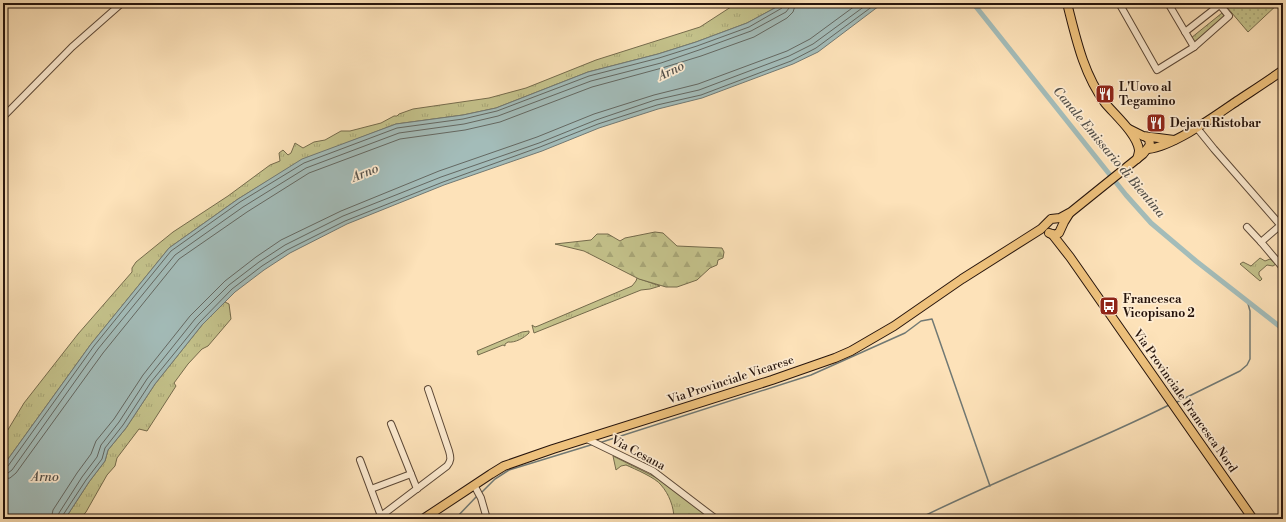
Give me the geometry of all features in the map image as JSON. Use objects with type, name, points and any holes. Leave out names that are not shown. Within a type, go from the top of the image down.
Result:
[{"type":"main road","points":[[1068,3],[1082,56],[1090,78],[1106,103],[1126,126],[1142,148]]},
{"type":"main road","points":[[1142,148],[1159,146],[1197,128],[1283,70]]},
{"type":"main road","points":[[1126,126],[1149,139],[1151,143],[1142,148]]},
{"type":"main road","points":[[1142,148],[1138,139],[1144,136],[1174,140]]},
{"type":"main road","name":"Via Provinciale Vicarese","points":[[1032,234],[1040,232],[1057,234],[1062,229],[1071,212],[1135,161],[1142,148]]},
{"type":"main road","name":"Via Provinciale Vicarese","points":[[423,519],[504,466],[554,448],[590,440],[759,384],[819,364],[851,351],[894,326],[962,279],[1041,229],[1051,219],[1056,219],[1071,212]]},
{"type":"main road","points":[[1056,219],[1061,222],[1065,245],[1070,256]]},
{"type":"main road","points":[[1047,223],[1046,228],[1070,256]]},
{"type":"main road","name":"Via Provinciale Francesca Nord","points":[[1070,256],[1253,519]]},
{"type":"street","points":[[3,117],[72,47],[122,3]]},
{"type":"street","points":[[1119,3],[1157,70],[1194,47],[1229,16],[1221,4],[1185,32]]},
{"type":"street","points":[[1168,3],[1194,47]]},
{"type":"street","points":[[1197,128],[1282,225],[1261,242]]},
{"type":"street","points":[[1247,227],[1283,268]]},
{"type":"street","points":[[360,460],[372,489],[379,518],[447,466],[451,458],[428,389]]},
{"type":"street","points":[[391,424],[417,489]]},
{"type":"street","name":"Via Cesana","points":[[590,440],[658,475],[716,519]]},
{"type":"street","points":[[372,489],[411,474]]},
{"type":"street","points":[[474,485],[480,495],[487,519]]},
{"type":"green space","points":[[737,3],[784,3],[747,23],[696,42],[658,54],[588,72],[496,108],[463,115],[396,124],[302,160],[238,199],[169,248],[91,344],[3,466],[3,438],[24,403],[78,334],[132,272],[132,268],[136,262],[173,232],[228,196],[270,165],[280,161],[279,153],[283,150],[288,155],[291,153],[295,143],[303,148],[314,142],[325,140],[341,131],[350,131],[381,123],[394,116],[413,109],[489,98],[526,88],[596,60],[700,27]]},
{"type":"green space","points":[[1230,3],[1279,3],[1248,32],[1226,6]]},
{"type":"green space","points":[[1222,13],[1224,16],[1195,44],[1191,38]]},
{"type":"green space","points":[[655,232],[663,233],[677,246],[722,248],[724,252],[723,258],[718,260],[717,265],[710,268],[697,280],[677,287],[666,287],[639,279],[584,251],[555,244],[591,240],[597,234],[608,234],[620,241],[625,238]]},
{"type":"green space","points":[[1260,258],[1265,261],[1270,259],[1276,264],[1273,266],[1267,265],[1259,272],[1262,279],[1260,281],[1240,264],[1243,262],[1251,266]]},
{"type":"green space","points":[[637,278],[660,286],[641,290],[534,333],[532,325],[535,327],[538,326],[632,286]]},
{"type":"green space","points":[[225,302],[229,304],[231,319],[208,346],[202,349],[188,364],[174,383],[176,386],[147,431],[139,429],[117,458],[115,466],[107,475],[86,512],[80,519],[65,519],[89,482],[105,461],[108,450],[126,428],[155,384],[202,325]]},
{"type":"green space","points":[[529,331],[527,335],[519,340],[508,342],[505,346],[503,345],[478,355],[477,351],[522,332]]},
{"type":"green space","points":[[613,456],[661,480],[711,519],[674,519],[670,501],[666,492],[658,482],[655,479],[626,465],[621,466],[616,470]]},
{"type":"water","name":"Arno","points":[[784,3],[883,3],[818,52],[793,64],[702,98],[658,109],[599,128],[542,151],[444,185],[347,224],[290,253],[235,292],[202,325],[155,384],[126,428],[108,450],[105,461],[89,482],[65,519],[3,519],[3,466],[91,344],[169,248],[238,199],[302,159],[396,124],[463,115],[496,108],[588,72],[658,54],[696,42],[747,23]]},
{"type":"waterway","name":"Canale Emissario di Bientina","points":[[973,3],[1126,195],[1151,223],[1196,261],[1283,329]]},
{"type":"waterway","points":[[1175,403],[1240,371],[1247,365],[1250,359],[1250,311],[1247,300]]},
{"type":"waterway","points":[[599,443],[811,375],[905,333],[921,321],[932,319],[990,486]]},
{"type":"waterway","points":[[918,519],[1169,405]]},
{"type":"waterway","points":[[480,494],[495,479],[509,470],[594,444]]},
{"type":"waterway","points":[[455,519],[477,496]]},
{"type":"place","name":"L'Uovo al Tegamino","points":[[1105,94]]},
{"type":"place","name":"Dejavu Ristobar","points":[[1156,123]]},
{"type":"place","name":"Francesca Vicopisano 2","points":[[1109,306]]}]
